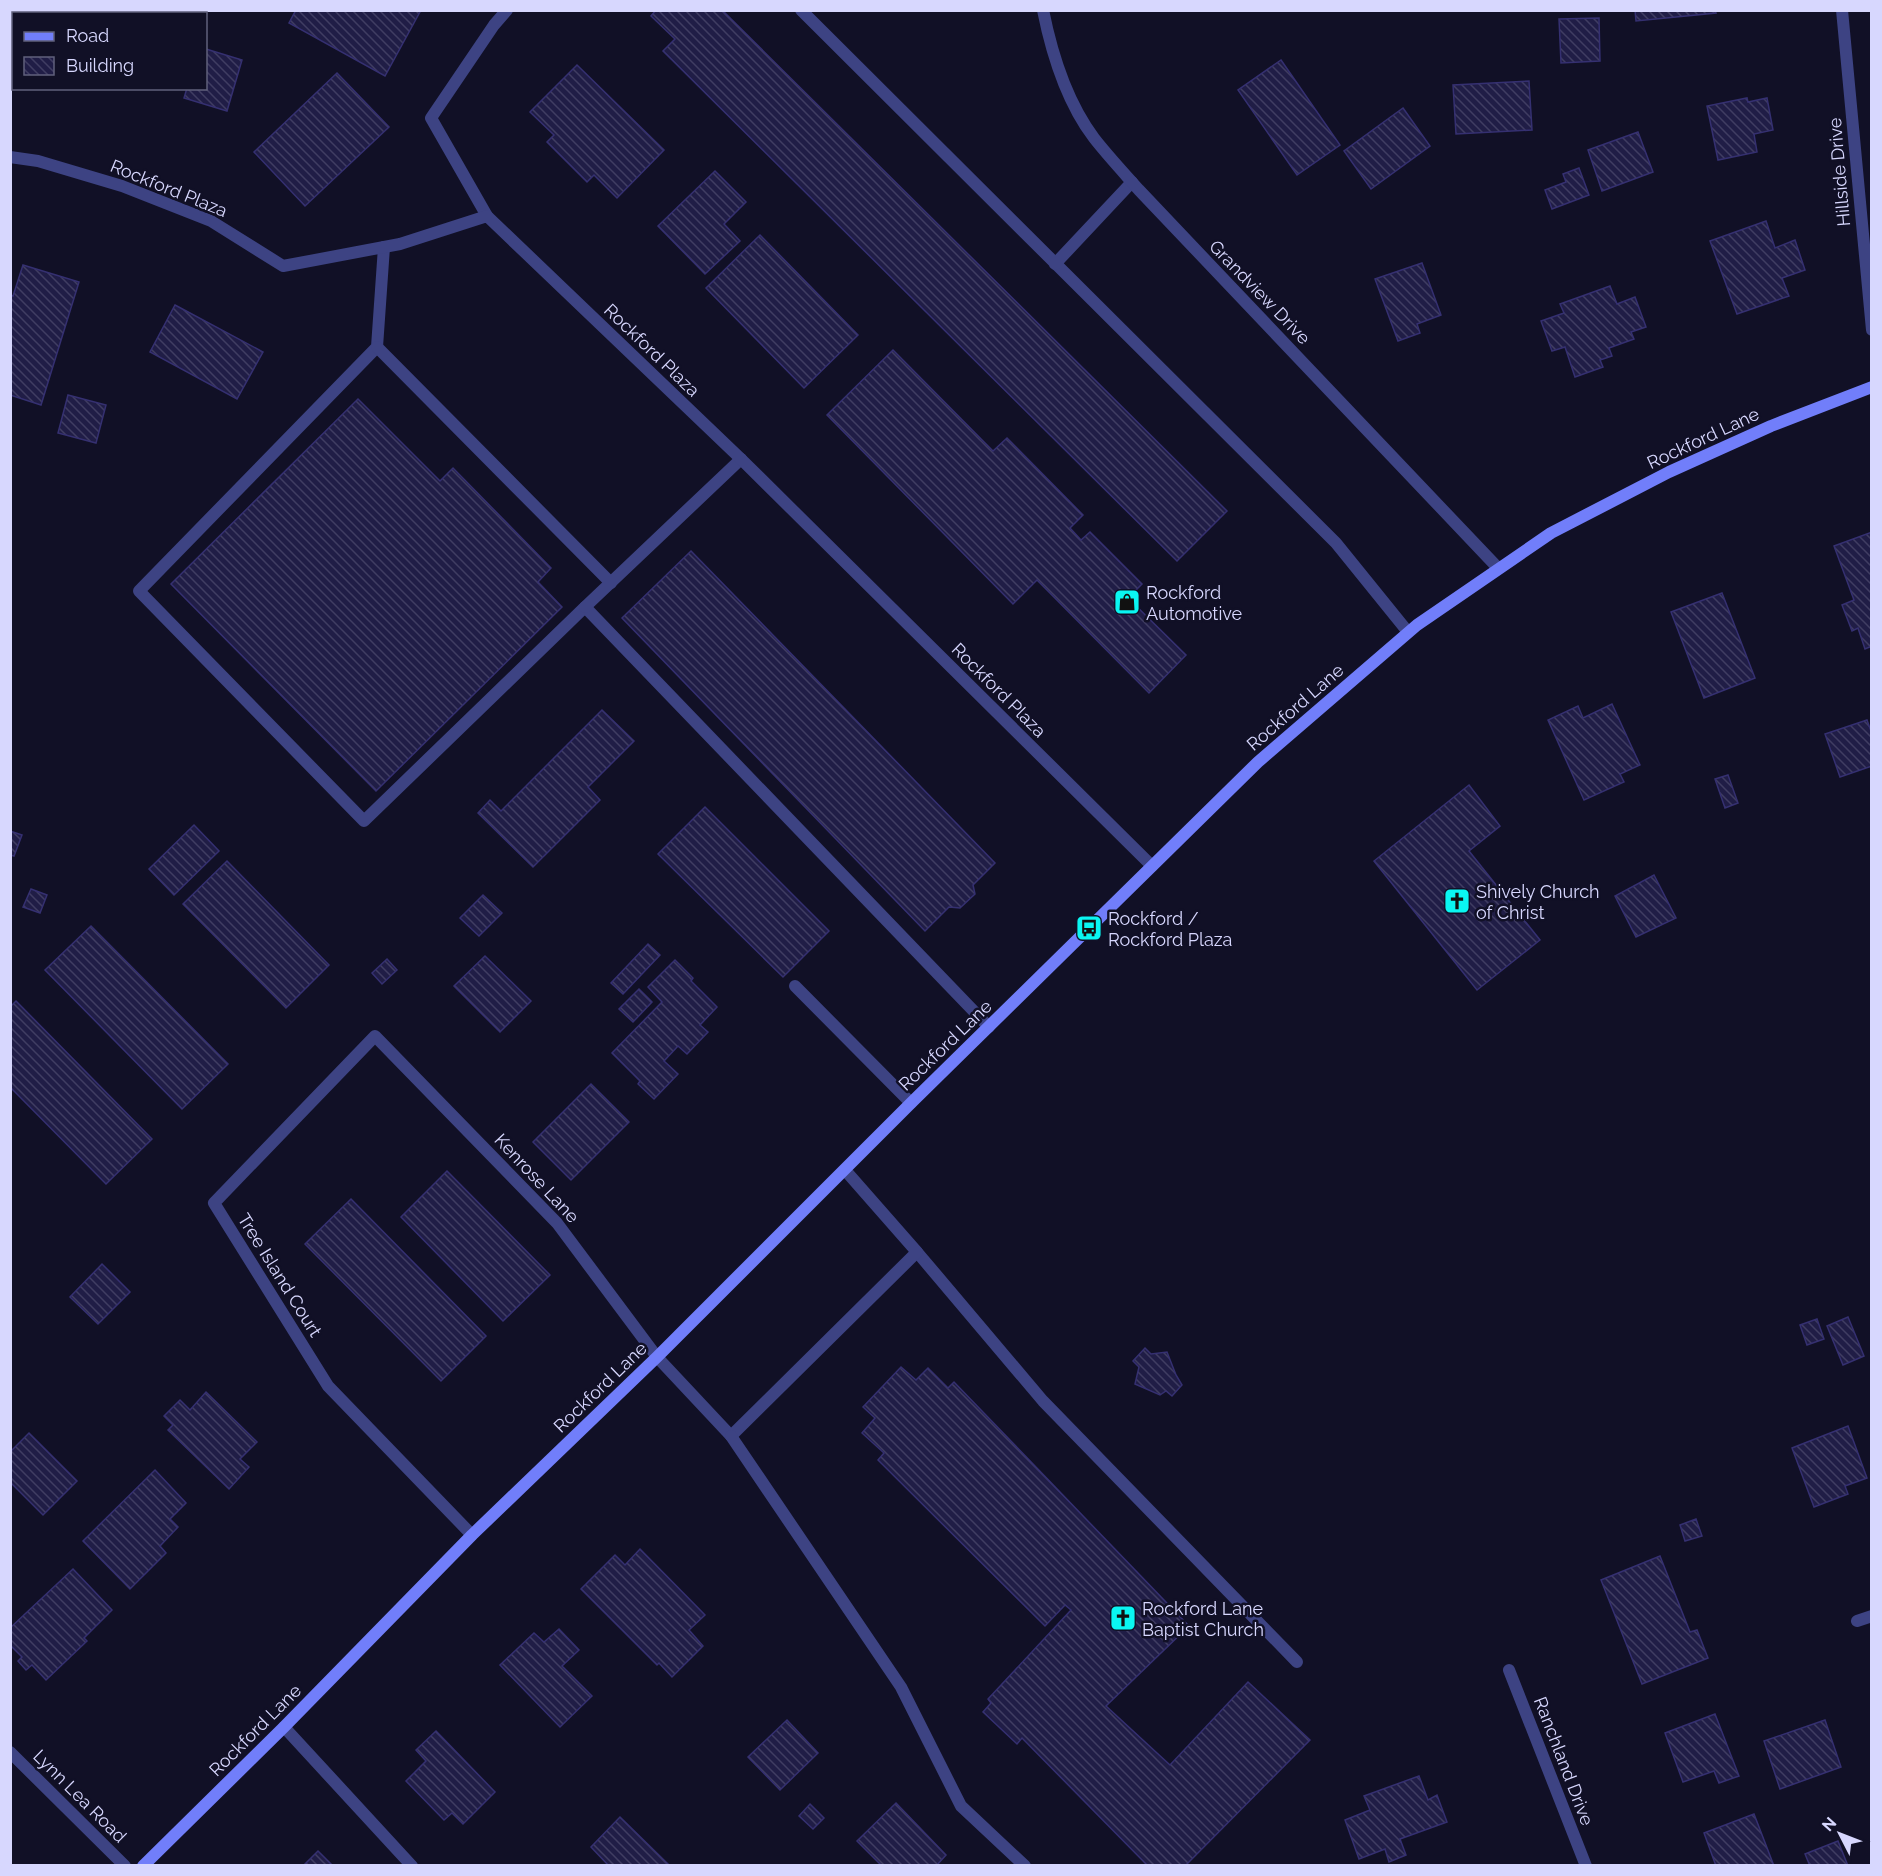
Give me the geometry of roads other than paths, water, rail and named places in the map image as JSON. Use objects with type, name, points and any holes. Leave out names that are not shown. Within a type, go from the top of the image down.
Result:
[{"type":"main road","name":"Rockford Lane","points":[[142,1866],[284,1727],[472,1535],[657,1358],[911,1103],[1258,762],[1408,632],[1551,533],[1669,472],[1771,426],[1872,387]]},
{"type":"street","points":[[487,216],[431,118],[507,10]]},
{"type":"street","points":[[801,10],[1336,543],[1408,632]]},
{"type":"street","name":"Grandview Drive","points":[[1043,10],[1049,42],[1061,77],[1080,116],[1094,137],[1132,182],[1498,568]]},
{"type":"street","name":"Hillside Drive","points":[[1842,10],[1872,330]]},
{"type":"street","name":"Rockford Plaza","points":[[10,157],[38,161],[122,186],[211,221],[283,266],[400,244],[487,216],[741,459],[1152,866]]},
{"type":"street","points":[[1055,264],[1132,182]]},
{"type":"street","points":[[384,247],[377,346],[140,591],[364,820],[741,459]]},
{"type":"street","points":[[377,346],[611,583]]},
{"type":"street","points":[[585,607],[989,1027]]},
{"type":"street","points":[[795,986],[911,1103]]},
{"type":"street","name":"Kenrose Lane","points":[[375,1036],[557,1223],[657,1358],[731,1436],[901,1687],[961,1806],[1024,1866]]},
{"type":"street","name":"Tree Island Court","points":[[375,1036],[214,1203],[328,1386],[472,1535]]},
{"type":"street","points":[[845,1170],[1042,1401],[1297,1662]]},
{"type":"street","points":[[731,1436],[917,1252]]},
{"type":"street","points":[[1857,1621],[1872,1616]]},
{"type":"street","name":"Ranchland Drive","points":[[1509,1670],[1586,1866]]},
{"type":"street","points":[[284,1727],[412,1866]]},
{"type":"street","name":"Lynn Lea Road","points":[[10,1752],[125,1866]]},
{"type":"place","name":"Rockford Automotive","points":[[1127,602]]},
{"type":"place","name":"Shively Church of Christ","points":[[1457,901]]},
{"type":"place","name":"Rockford / Rockford Plaza","points":[[1089,928]]},
{"type":"place","name":"Rockford Lane Baptist Church","points":[[1123,1618]]}]
